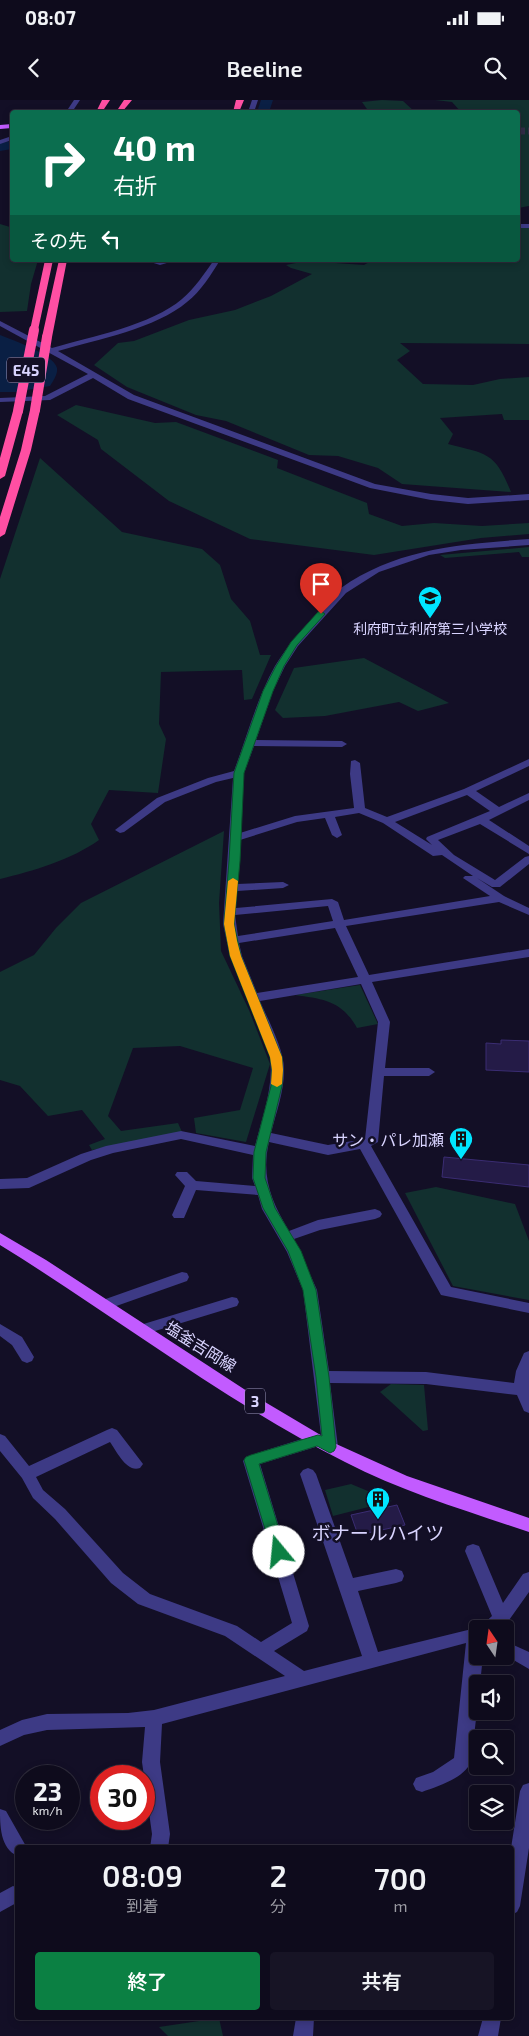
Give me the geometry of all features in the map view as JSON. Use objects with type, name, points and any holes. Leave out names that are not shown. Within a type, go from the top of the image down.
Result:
[{"type":"highway","points":[[228,110],[230,102]]},
{"type":"highway","name":"E45","points":[[0,476],[18,411],[49,262]]},
{"type":"highway","name":"E45","points":[[0,534],[26,450],[63,262]]},
{"type":"main road","name":"塩釜吉岡線","points":[[1,1239],[324,1444],[374,1469],[451,1499],[529,1525]]},
{"type":"street","points":[[52,350],[125,327],[168,310],[192,294],[216,262]]},
{"type":"street","points":[[0,323],[52,350],[120,391],[140,400],[372,486],[405,493],[468,501],[529,497]]},
{"type":"street","points":[[0,400],[47,398],[94,374]]},
{"type":"street","points":[[262,1650],[301,1626],[251,1460],[324,1444],[322,1377],[310,1290],[294,1251],[269,1208],[259,1178],[260,1152],[278,1070],[276,1057],[236,956],[229,924],[239,773],[268,691],[280,666],[294,644],[343,591],[376,570],[427,553],[460,547],[529,542]]},
{"type":"street","points":[[249,743],[342,744]]},
{"type":"street","points":[[387,821],[468,791],[529,762]]},
{"type":"street","points":[[355,763],[360,810]]},
{"type":"street","points":[[120,830],[161,800],[212,780],[239,773]]},
{"type":"street","points":[[468,791],[499,812]]},
{"type":"street","points":[[529,796],[481,820],[431,839],[450,857],[496,884],[529,858]]},
{"type":"street","points":[[236,838],[294,819],[360,810],[387,821],[500,898],[529,912]]},
{"type":"street","points":[[329,814],[337,835]]},
{"type":"street","points":[[481,820],[529,851]]},
{"type":"street","points":[[232,888],[283,885]]},
{"type":"street","points":[[232,941],[500,898]]},
{"type":"street","points":[[230,912],[332,902],[339,923],[384,1022],[371,1142],[328,1150],[264,1136]]},
{"type":"street","points":[[252,998],[529,952]]},
{"type":"street","points":[[378,1072],[428,1072]]},
{"type":"street","points":[[0,1184],[30,1183],[86,1157],[111,1149],[140,1142],[182,1136],[260,1152]]},
{"type":"street","points":[[363,1143],[446,1291],[529,1308]]},
{"type":"street","points":[[179,1216],[187,1180],[262,1191]]},
{"type":"street","points":[[286,1237],[318,1225],[374,1214]]},
{"type":"street","points":[[105,1305],[182,1277]]},
{"type":"street","points":[[142,1330],[232,1302]]},
{"type":"street","points":[[0,1329],[17,1341],[27,1357]]},
{"type":"street","points":[[529,1358],[520,1373],[529,1407]]},
{"type":"street","points":[[322,1377],[426,1378],[523,1390]]},
{"type":"street","points":[[27,1474],[112,1434],[135,1464]]},
{"type":"street","points":[[0,1440],[27,1474],[38,1494],[60,1514],[117,1578],[144,1599],[217,1625],[262,1650],[301,1678]]},
{"type":"street","points":[[308,1474],[372,1660]]},
{"type":"street","points":[[473,1551],[501,1618]]},
{"type":"street","points":[[348,1586],[396,1576]]},
{"type":"street","points":[[498,1620],[529,1579]]},
{"type":"street","points":[[0,1738],[22,1728],[46,1722],[128,1721],[154,1718],[469,1636]]},
{"type":"street","points":[[514,1652],[529,1662]]},
{"type":"street","points":[[422,1784],[439,1778],[462,1762],[473,1665]]},
{"type":"street","points":[[154,1718],[151,1762],[161,1834],[159,1845]]},
{"type":"street","points":[[514,1887],[529,1791]]},
{"type":"street","points":[[0,1817],[16,1845]]},
{"type":"street","points":[[304,2036],[305,2020]]},
{"type":"street","points":[[488,2036],[492,2020]]},
{"type":"green space","points":[[382,100],[403,101],[413,110],[368,110],[362,102]]},
{"type":"green space","points":[[435,100],[529,100],[529,206],[520,208],[520,110],[459,110],[452,102]]},
{"type":"green space","points":[[0,224],[10,227],[10,262],[37,262],[31,284],[27,311],[0,312]]},
{"type":"green space","points":[[520,228],[529,228],[529,344],[400,343],[410,351],[397,360],[423,384],[473,385],[500,379],[529,377],[529,420],[504,420],[502,414],[440,418],[453,434],[448,444],[472,450],[488,457],[500,469],[511,492],[402,484],[378,468],[338,456],[309,455],[226,421],[196,415],[127,387],[94,365],[118,343],[134,341],[189,320],[235,310],[271,296],[312,274],[286,265],[301,262],[320,262],[364,265],[369,262],[520,262]]},
{"type":"green space","points":[[76,405],[155,423],[176,422],[278,460],[277,468],[367,503],[369,514],[402,526],[434,523],[482,526],[529,523],[529,534],[481,538],[374,555],[250,539],[169,501],[101,449],[98,440],[57,415]]},
{"type":"green space","points":[[40,458],[122,532],[202,549],[220,565],[231,599],[250,621],[260,655],[271,655],[252,699],[244,700],[242,670],[161,672],[159,724],[166,739],[158,793],[109,790],[91,824],[99,840],[64,859],[0,879],[0,579]]},
{"type":"green space","points":[[529,547],[529,557],[522,557],[519,552],[445,558],[440,555]]},
{"type":"green space","points":[[364,658],[449,703],[418,711],[399,702],[325,716],[283,718],[275,710],[294,668]]},
{"type":"green space","points":[[224,831],[219,903],[221,951],[249,1010],[270,1064],[246,1142],[196,1133],[194,1118],[240,1110],[253,1068],[180,1046],[133,1048],[108,1116],[121,1131],[178,1123],[182,1132],[92,1150],[89,1145],[105,1139],[82,1110],[48,1116],[20,1086],[0,1080],[0,972],[34,955],[56,928],[81,903]]},
{"type":"green space","points":[[360,985],[378,1024],[357,1028],[345,1012],[331,1003],[295,995]]},
{"type":"green space","points":[[436,1187],[515,1204],[529,1241],[529,1300],[453,1286],[405,1193]]},
{"type":"green space","points":[[391,1384],[424,1385],[428,1430],[423,1431],[380,1392]]},
{"type":"green space","points":[[351,1484],[392,1501],[333,1516],[325,1490]]},
{"type":"green space","points":[[206,2020],[219,2020],[223,2036],[168,2036],[159,2027]]},
{"type":"water","points":[[0,335],[32,348],[54,363],[57,373],[50,386],[15,392],[0,392]]},
{"type":"building","points":[[501,1040],[529,1041],[529,1072],[486,1070],[486,1043],[501,1044]]},
{"type":"building","name":"サン・パレ加瀬","points":[[444,1157],[529,1165],[529,1187],[442,1177]]},
{"type":"building","name":"ボナールハイツ","points":[[397,1505],[405,1525],[358,1535],[351,1515]]},
{"type":"waterway","points":[[264,110],[267,100]]},
{"type":"waterway","points":[[0,147],[10,145]]},
{"type":"tunnel","points":[[520,131],[529,131]]},
{"type":"slow traffic","points":[[233,881],[229,924],[232,941],[236,956],[276,1057],[278,1070],[277,1084]]},
{"type":"place","name":"利府町立利府第三小学校","points":[[430,619]]},
{"type":"place","name":"サン・パレ加瀬","points":[[461,1160]]},
{"type":"place","name":"ボナールハイツ","points":[[378,1520]]},
{"type":"route","points":[[279,1552],[251,1460],[318,1440],[330,1447],[310,1290],[294,1251],[269,1208],[259,1178],[260,1152],[276,1086],[278,1070],[276,1057],[236,956],[229,924],[239,773],[268,691],[280,666],[294,644],[321,614]]}]
